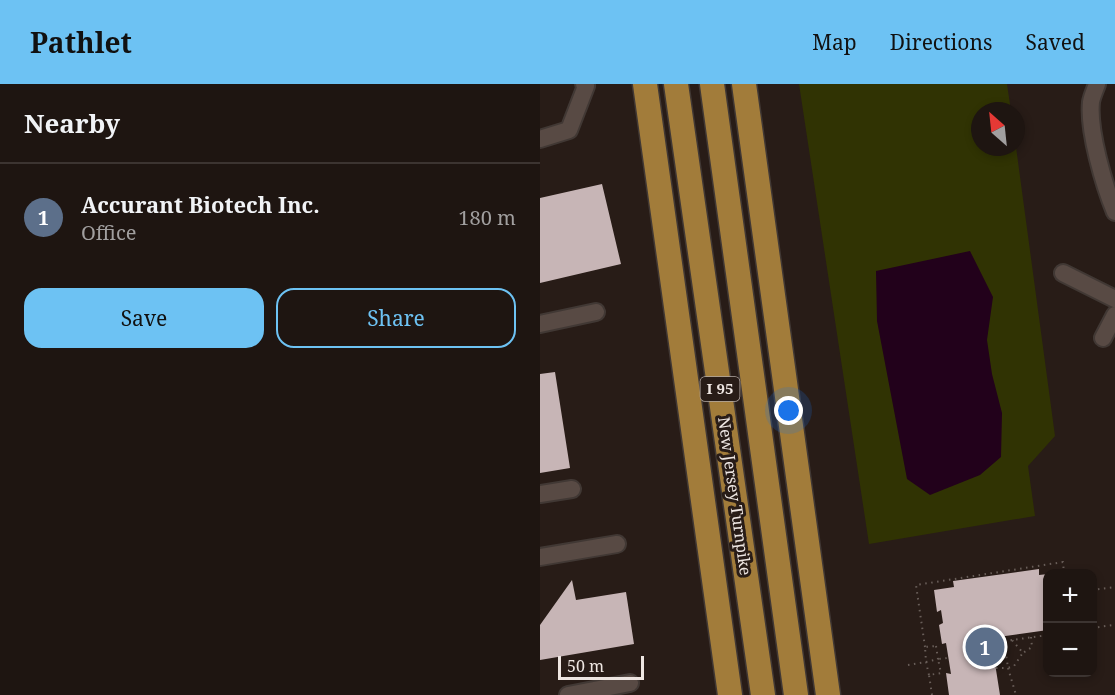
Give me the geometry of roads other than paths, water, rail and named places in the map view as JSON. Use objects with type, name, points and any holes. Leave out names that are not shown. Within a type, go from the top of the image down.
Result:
[{"type":"highway","name":"New Jersey Turnpike","points":[[645,84],[730,695]]},
{"type":"highway","name":"New Jersey Turnpike","points":[[676,84],[763,695]]},
{"type":"highway","name":"New Jersey Turnpike","points":[[712,84],[796,695]]},
{"type":"highway","points":[[744,84],[828,695]]},
{"type":"street","points":[[540,139],[569,130],[586,86],[584,84]]},
{"type":"street","points":[[1097,84],[1091,101],[1091,124],[1106,189],[1115,212]]},
{"type":"street","points":[[1063,273],[1115,299]]},
{"type":"street","points":[[540,324],[596,312]]},
{"type":"street","points":[[1103,338],[1115,315]]},
{"type":"street","points":[[540,494],[572,489]]},
{"type":"street","points":[[540,556],[617,544]]},
{"type":"street","points":[[568,695],[630,683]]},
{"type":"place","name":"Accurant Biotech Inc.","points":[[985,647]]}]
